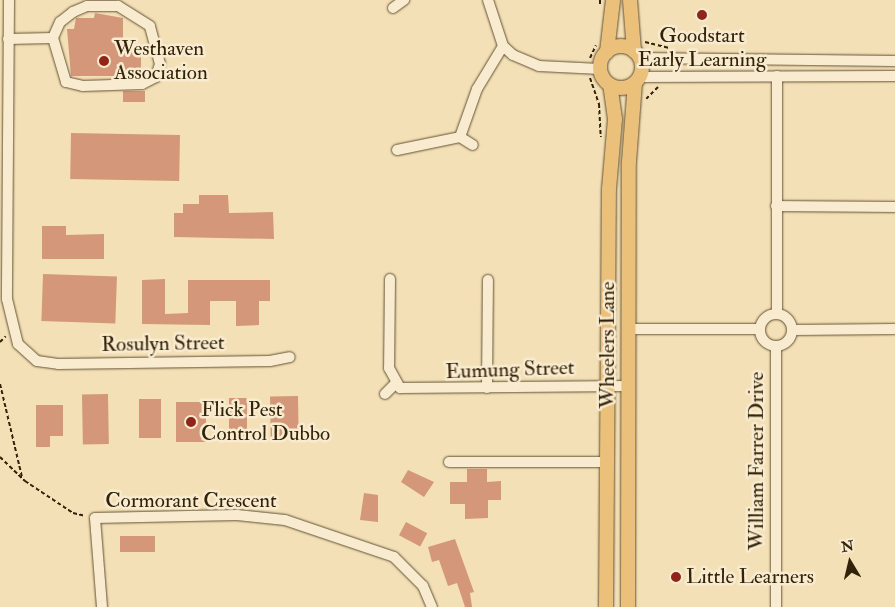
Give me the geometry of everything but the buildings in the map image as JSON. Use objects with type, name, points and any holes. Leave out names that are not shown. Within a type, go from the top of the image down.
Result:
[{"type":"main road","points":[[607,52],[613,0]]},
{"type":"main road","points":[[630,0],[637,55],[637,80],[623,88],[610,85],[595,69],[607,52],[617,47],[637,55]]},
{"type":"main road","name":"Wheelers Lane","points":[[628,607],[629,133],[637,80]]},
{"type":"main road","name":"Wheelers Lane","points":[[606,607],[609,163],[615,119],[610,85]]},
{"type":"street","points":[[8,0],[8,39],[53,38]]},
{"type":"street","points":[[393,8],[404,0]]},
{"type":"street","points":[[488,0],[503,46],[525,62],[539,66],[595,69]]},
{"type":"street","points":[[87,6],[118,6],[150,26],[160,64],[156,77],[142,84],[116,87],[66,82],[53,38],[60,22],[73,12],[87,6]]},
{"type":"street","name":"Rosulyn Street","points":[[8,39],[6,299],[18,344],[37,361],[270,361],[290,357]]},
{"type":"street","points":[[460,137],[477,89],[503,46]]},
{"type":"street","points":[[637,55],[895,61]]},
{"type":"street","points":[[777,76],[777,313]]},
{"type":"street","points":[[637,80],[777,76],[895,76]]},
{"type":"street","points":[[397,150],[460,137],[473,145]]},
{"type":"street","points":[[776,206],[895,207]]},
{"type":"street","points":[[385,394],[395,384],[389,368],[390,279]]},
{"type":"street","points":[[487,388],[488,280]]},
{"type":"street","points":[[777,313],[790,320],[793,330],[786,343],[776,346],[763,339],[760,329],[767,316],[777,313]]},
{"type":"street","points":[[628,329],[760,329]]},
{"type":"street","points":[[793,330],[895,329]]},
{"type":"street","name":"William Farrer Drive","points":[[776,346],[776,607]]},
{"type":"street","name":"Eumung Street","points":[[395,384],[406,390],[628,386]]},
{"type":"street","points":[[449,462],[606,462]]},
{"type":"street","name":"Cormorant Crescent","points":[[102,607],[95,518],[237,515],[285,520],[394,557],[423,586],[432,607]]},
{"type":"path","points":[[600,0],[600,16]]},
{"type":"path","points":[[599,37],[591,53],[595,69],[599,131],[609,163]]},
{"type":"path","points":[[0,384],[22,478]]},
{"type":"path","points":[[0,457],[22,478],[73,512],[95,518]]},
{"type":"place","name":"Goodstart Early Learning","points":[[702,15]]},
{"type":"place","name":"Westhaven Association","points":[[104,61]]},
{"type":"place","name":"Flick Pest Control Dubbo","points":[[191,422]]},
{"type":"place","name":"Little Learners","points":[[676,577]]}]
